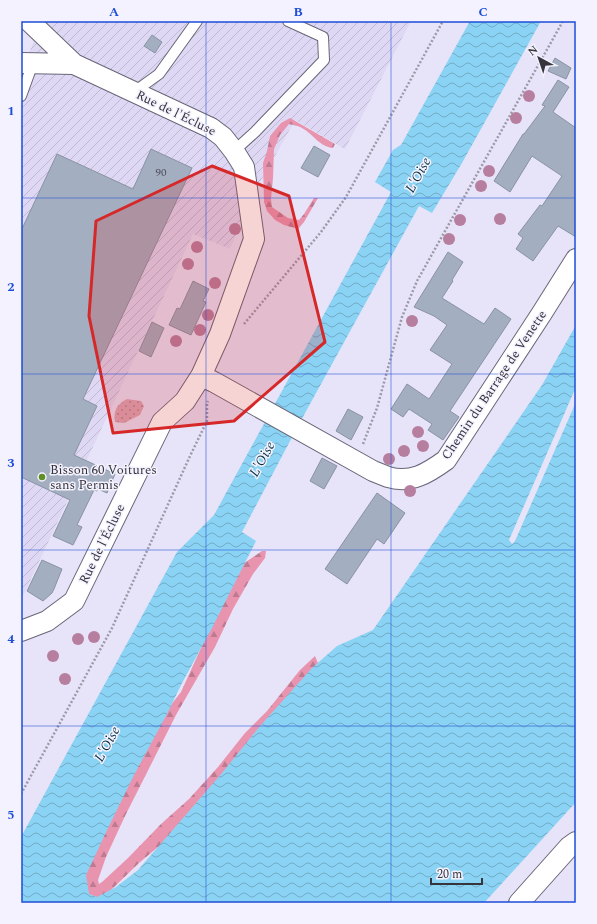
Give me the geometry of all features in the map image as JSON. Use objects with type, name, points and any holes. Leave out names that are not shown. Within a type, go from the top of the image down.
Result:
[{"type":"street","points":[[29,21],[74,64]]},
{"type":"street","points":[[32,64],[49,41]]},
{"type":"street","name":"Rue de l'Écluse","points":[[21,631],[47,621],[74,601],[162,422],[185,401],[202,376],[220,334],[254,239],[244,167],[224,137],[211,128],[74,64],[32,64]]},
{"type":"street","name":"Chemin du Barrage de Venette","points":[[202,376],[373,471],[388,477],[399,479],[419,476],[433,470],[446,460],[576,259]]},
{"type":"street","points":[[519,903],[569,847],[576,842]]},
{"type":"lane","points":[[134,92],[159,74],[197,21]]},
{"type":"lane","points":[[234,151],[255,132],[324,60],[323,37],[288,21]]},
{"type":"lane","points":[[21,96],[32,64]]},
{"type":"path","points":[[356,462],[377,408],[402,317],[417,281],[563,21]]},
{"type":"highlighted area","points":[[212,166],[289,196],[325,342],[234,421],[113,433],[89,316],[96,221]]},
{"type":"shaded area","points":[[42,21],[411,21],[345,149],[295,120],[255,192],[230,249],[193,234],[21,600],[21,73]]},
{"type":"shaded area","points":[[127,399],[141,401],[144,406],[140,415],[124,423],[115,422],[116,408]]},
{"type":"green space","points":[[290,118],[335,144],[333,148],[328,147],[320,143],[302,128],[289,124],[280,135],[274,149],[271,199],[272,207],[288,218],[299,220],[314,198],[318,198],[304,222],[298,229],[284,225],[275,220],[267,211],[264,202],[263,163],[270,136],[281,123]]},
{"type":"green space","points":[[262,551],[266,551],[265,558],[253,574],[233,609],[215,647],[176,715],[125,816],[106,857],[98,880],[99,884],[189,799],[218,767],[245,733],[267,711],[300,670],[315,656],[320,668],[189,818],[110,891],[100,897],[90,899],[83,872],[163,715],[181,692],[206,637],[243,564]]},
{"type":"water","name":"L'Oise","points":[[470,21],[541,21],[462,163],[432,213],[419,206],[299,424],[242,532],[256,541],[109,826],[86,875],[89,894],[97,897],[116,887],[138,870],[222,773],[260,726],[312,668],[337,646],[373,630],[542,385],[576,325],[576,387],[509,540],[512,544],[515,541],[576,402],[576,802],[484,903],[21,903],[21,837],[177,552],[214,515],[391,192],[375,182],[393,150],[401,145]]},
{"type":"building","points":[[152,35],[162,42],[155,53],[144,46]]},
{"type":"building","points":[[555,58],[571,68],[566,79],[548,71]]},
{"type":"building","points":[[558,80],[569,87],[553,112],[576,128],[576,237],[558,226],[533,261],[516,249],[523,238],[518,234],[540,205],[542,206],[562,176],[532,156],[510,192],[494,181],[523,134],[545,106],[542,105]]},
{"type":"building","points":[[314,146],[330,155],[318,177],[301,168]]},
{"type":"building","points":[[151,149],[192,168],[83,399],[97,406],[74,455],[115,474],[107,493],[98,489],[97,491],[94,490],[77,525],[82,527],[73,545],[53,536],[70,500],[21,477],[21,231],[57,154],[133,189]]},
{"type":"building","points":[[448,252],[463,262],[442,298],[484,324],[495,308],[511,319],[450,411],[459,417],[443,440],[428,430],[432,424],[409,409],[403,417],[391,409],[407,384],[429,399],[452,364],[430,350],[447,325],[434,316],[414,307]]},
{"type":"building","points":[[193,281],[209,289],[203,301],[206,302],[191,335],[169,325],[177,308],[180,309]]},
{"type":"building","points":[[152,322],[164,328],[151,357],[139,351]]},
{"type":"building","points":[[348,409],[363,417],[351,440],[336,431]]},
{"type":"building","points":[[322,458],[337,466],[324,489],[310,481]]},
{"type":"building","points":[[377,493],[405,513],[384,544],[377,539],[347,584],[325,569]]},
{"type":"building","points":[[42,560],[62,569],[52,593],[43,601],[27,591]]},
{"type":"place","name":"Bisson 60 Voitures sans Permis","points":[[42,477]]}]
